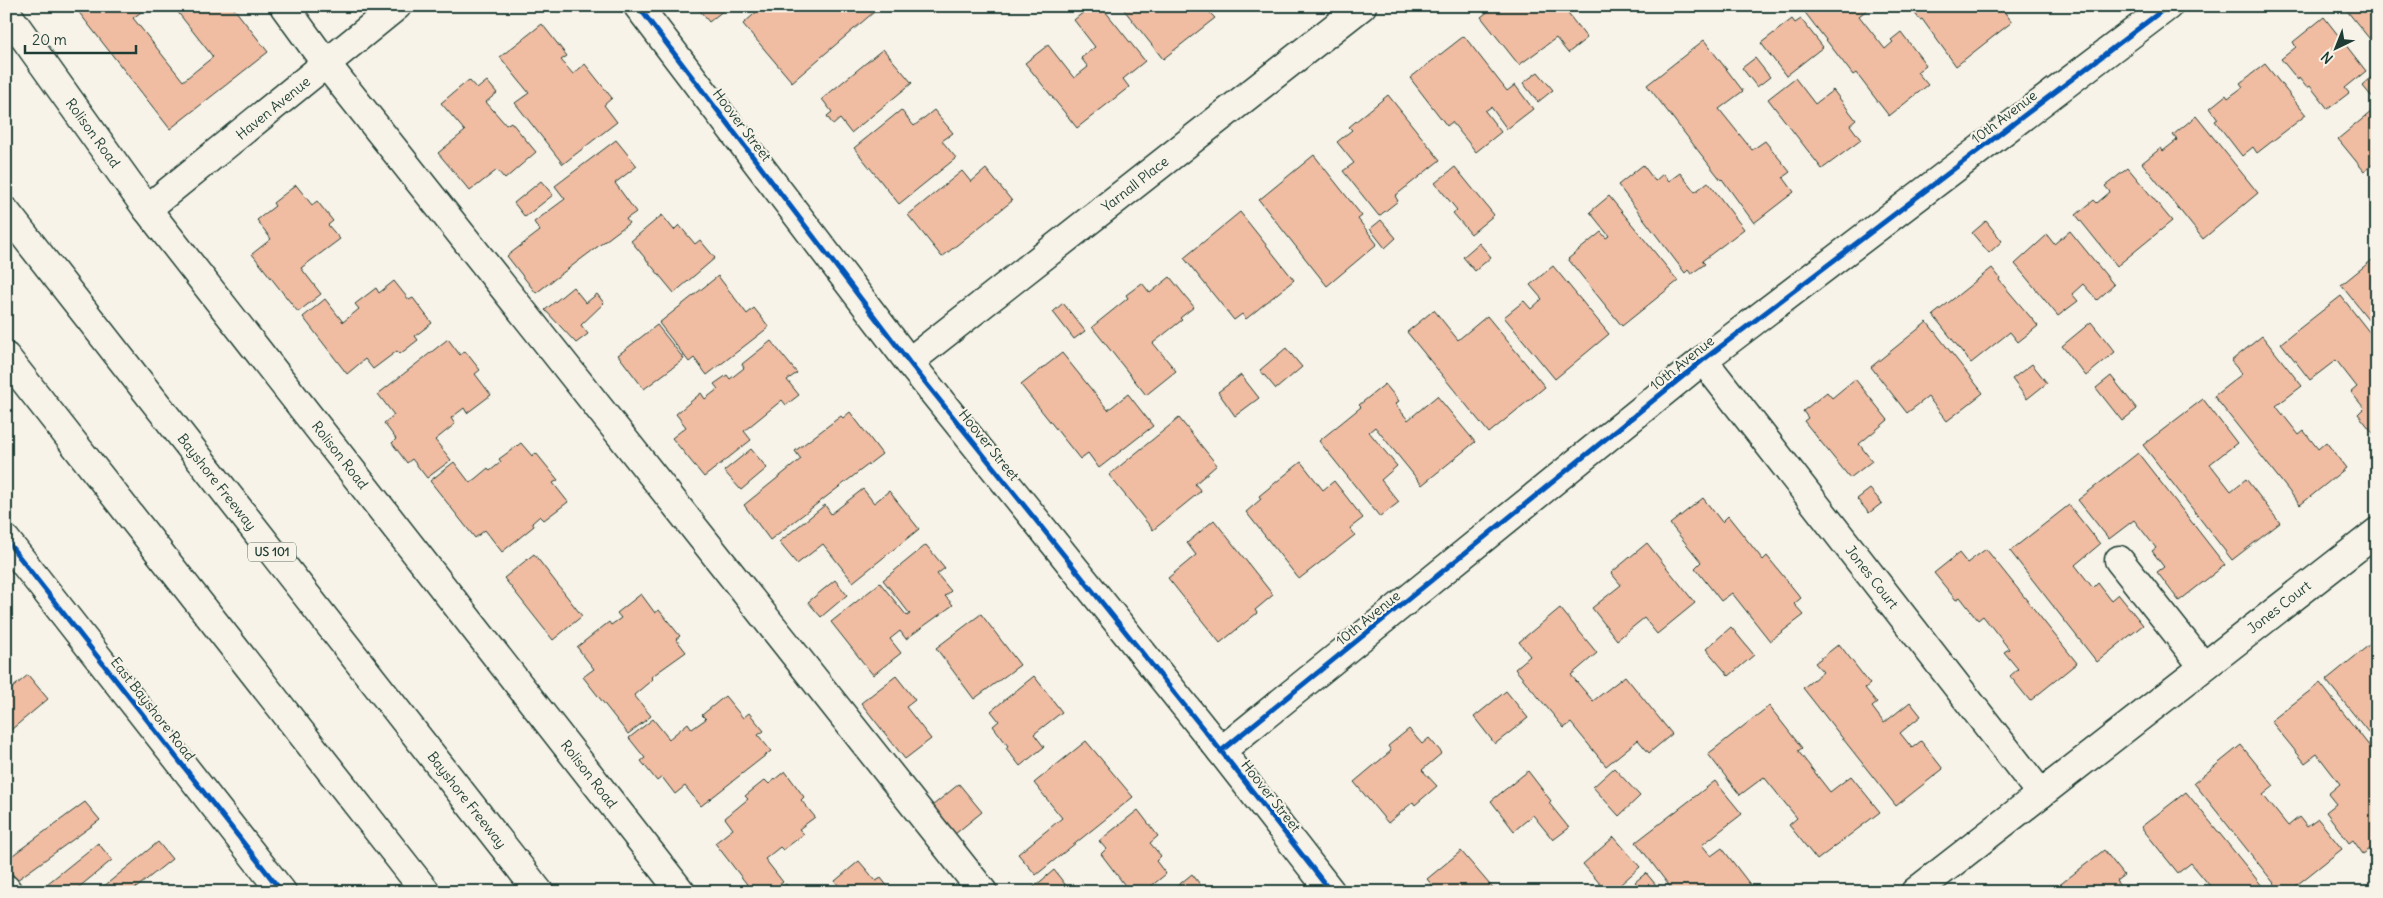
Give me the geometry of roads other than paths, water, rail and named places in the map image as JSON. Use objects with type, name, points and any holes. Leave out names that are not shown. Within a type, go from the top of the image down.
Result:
[{"type":"main road","points":[[284,6],[327,65],[983,892]]},
{"type":"main road","name":"Haven Avenue","points":[[148,209],[397,6]]},
{"type":"main road","name":"Hoover Street","points":[[638,6],[908,362],[1221,751],[1331,892]]},
{"type":"main road","name":"Yarnall Place","points":[[908,362],[1362,6]]},
{"type":"main road","name":"10th Avenue","points":[[1221,751],[1703,360],[2168,6]]},
{"type":"main road","name":"Rolison Road","points":[[6,12],[148,209],[681,892]]},
{"type":"main road","name":"Bayshore Freeway","points":[[6,212],[539,892]]},
{"type":"main road","points":[[6,357],[426,892]]},
{"type":"main road","name":"Jones Court","points":[[1703,360],[2041,794]]},
{"type":"main road","name":"Jones Court","points":[[1915,892],[2377,532]]},
{"type":"main road","name":"East Bayshore Road","points":[[6,540],[282,892]]},
{"type":"main road","points":[[2119,560],[2203,666]]}]
